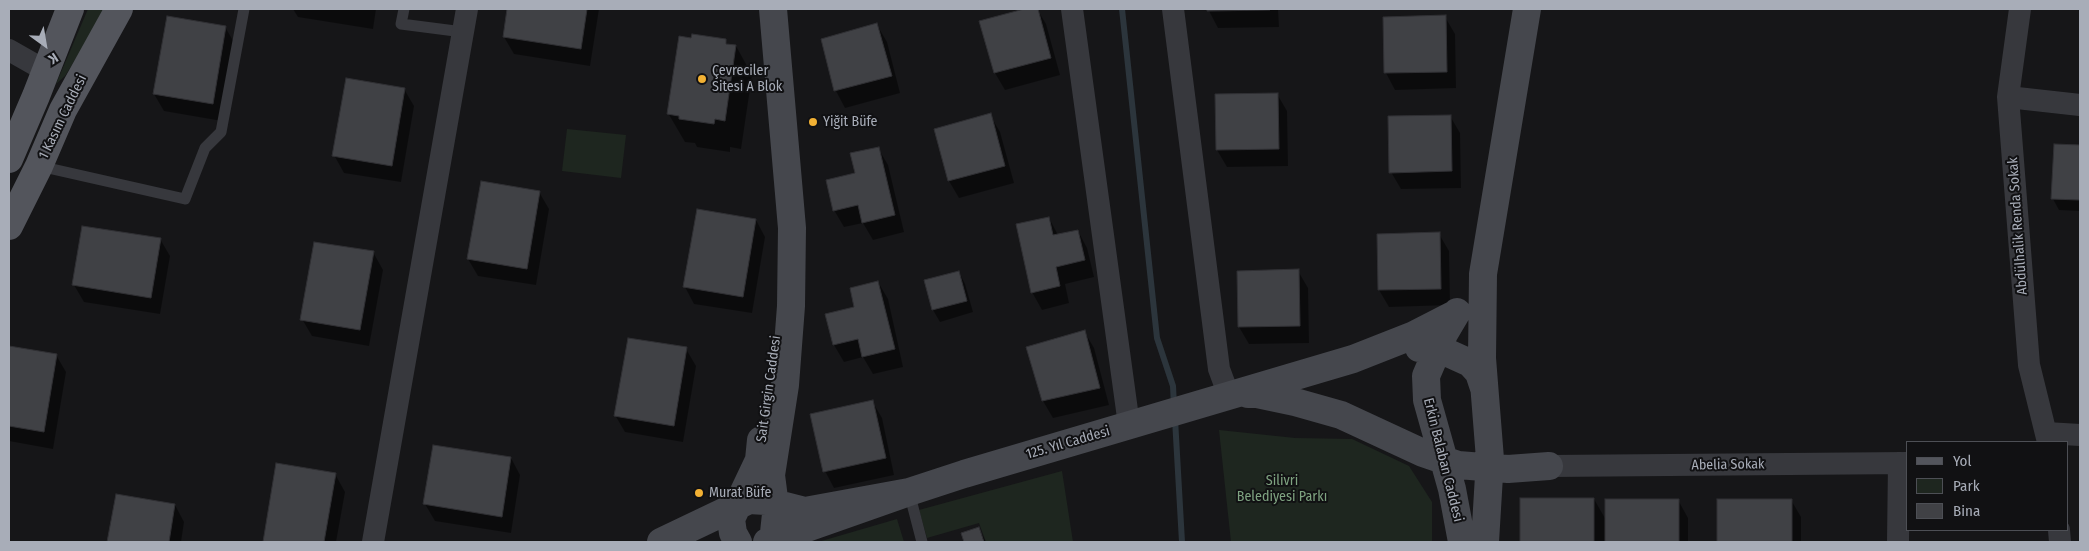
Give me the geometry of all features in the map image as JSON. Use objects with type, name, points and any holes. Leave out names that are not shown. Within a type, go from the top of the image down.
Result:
[{"type":"main road","name":"1 Kasım Caddesi","points":[[9,226],[39,166],[63,110],[119,9]]},
{"type":"main road","points":[[9,159],[41,84],[67,12]]},
{"type":"street","points":[[372,542],[467,9]]},
{"type":"street","name":"Sait Girgin Caddesi","points":[[771,542],[776,525],[771,475],[785,385],[791,306],[792,228],[773,9]]},
{"type":"street","points":[[1072,9],[1130,425]]},
{"type":"street","points":[[1172,9],[1219,369],[1229,396]]},
{"type":"street","name":"Erkin Balaban Caddesi","points":[[1486,542],[1490,468],[1484,388],[1482,274],[1527,9]]},
{"type":"street","name":"Abdülhalik Renda Sokak","points":[[2020,9],[2008,97],[2029,365],[2047,437]]},
{"type":"street","points":[[9,50],[63,110]]},
{"type":"street","points":[[2008,97],[2080,105]]},
{"type":"street","name":"Sait Girgin Caddesi","points":[[738,542],[733,533],[731,520],[759,460],[792,228]]},
{"type":"street","name":"Erkin Balaban Caddesi","points":[[1433,457],[1426,376],[1437,348],[1455,314],[1472,297],[1482,274]]},
{"type":"street","points":[[1229,396],[1353,359],[1414,335],[1455,314]]},
{"type":"street","points":[[1353,359],[1415,349],[1437,348],[1470,363],[1479,373],[1484,388]]},
{"type":"street","points":[[1229,396],[1257,394],[1341,415],[1433,457],[1458,465],[1508,470],[1549,466]]},
{"type":"street","name":"125. Yıl Caddesi","points":[[771,542],[964,474],[1229,396]]},
{"type":"street","points":[[1488,435],[1494,452],[1505,458],[1549,466]]},
{"type":"street","points":[[2047,437],[2080,435]]},
{"type":"street","points":[[1433,457],[1434,468],[1460,532]]},
{"type":"street","points":[[1898,542],[1903,463]]},
{"type":"street","name":"Abelia Sokak","points":[[1549,466],[1903,463]]},
{"type":"street","name":"125. Yıl Caddesi","points":[[661,542],[749,500],[775,503],[805,511],[909,492]]},
{"type":"lane","points":[[39,166],[185,199],[205,148],[220,132],[244,9]]},
{"type":"lane","points":[[404,9],[401,24],[463,32]]},
{"type":"lane","points":[[909,492],[922,542]]},
{"type":"green space","points":[[88,9],[107,9],[65,76],[56,84]]},
{"type":"green space","points":[[567,129],[626,135],[621,178],[562,171]]},
{"type":"green space","name":"Silivri Belediyesi Parkı","points":[[1219,430],[1295,438],[1352,439],[1409,466],[1432,502],[1432,542],[1231,542]]},
{"type":"green space","points":[[1062,471],[1073,542],[986,542],[979,523],[927,538],[919,510]]},
{"type":"green space","points":[[897,519],[904,542],[818,542]]},
{"type":"building","points":[[507,9],[587,9],[581,49],[503,37]]},
{"type":"building","points":[[1024,9],[1038,9],[1051,58],[994,73],[979,21]]},
{"type":"building","points":[[1207,9],[1270,9],[1270,10],[1207,11]]},
{"type":"building","points":[[1446,15],[1447,72],[1384,73],[1383,17]]},
{"type":"building","points":[[167,16],[226,26],[213,104],[153,94]]},
{"type":"building","points":[[877,23],[892,76],[834,91],[821,39]]},
{"type":"building","name":"Çevreciler Sitesi A Blok","points":[[692,34],[726,39],[726,44],[736,45],[725,121],[715,119],[714,124],[679,119],[679,116],[667,114],[679,36],[691,38]]},
{"type":"building","points":[[346,78],[405,88],[392,166],[332,156]]},
{"type":"building","points":[[1278,93],[1279,149],[1216,150],[1215,94]]},
{"type":"building","points":[[991,113],[1005,166],[948,181],[934,129]]},
{"type":"building","points":[[1451,115],[1452,171],[1389,173],[1388,116]]},
{"type":"building","points":[[2054,144],[2080,145],[2080,200],[2051,199]]},
{"type":"building","points":[[879,147],[895,215],[862,223],[858,205],[833,211],[826,180],[855,173],[850,153]]},
{"type":"building","points":[[481,181],[540,191],[527,269],[467,259]]},
{"type":"building","points":[[697,209],[756,219],[743,297],[683,287]]},
{"type":"building","points":[[1049,217],[1053,235],[1078,230],[1085,260],[1056,267],[1060,286],[1031,293],[1016,224]]},
{"type":"building","points":[[82,226],[161,238],[151,298],[72,285]]},
{"type":"building","points":[[1440,232],[1441,289],[1378,290],[1377,234]]},
{"type":"building","points":[[314,242],[374,251],[360,330],[300,320]]},
{"type":"building","points":[[1299,269],[1300,326],[1238,327],[1237,271]]},
{"type":"building","points":[[959,271],[967,301],[932,310],[924,280]]},
{"type":"building","points":[[878,281],[895,349],[862,357],[858,339],[833,345],[825,314],[854,307],[850,288]]},
{"type":"building","points":[[1085,330],[1100,388],[1042,401],[1026,347]]},
{"type":"building","points":[[628,338],[687,347],[674,426],[614,416]]},
{"type":"building","points":[[9,346],[57,354],[44,432],[9,426]]},
{"type":"building","points":[[873,400],[886,458],[823,472],[810,414]]},
{"type":"building","points":[[433,445],[511,457],[502,517],[423,504]]},
{"type":"building","points":[[276,463],[336,473],[324,542],[263,542]]},
{"type":"building","points":[[116,494],[175,504],[169,542],[107,542]]},
{"type":"building","points":[[1520,498],[1594,498],[1594,542],[1520,542]]},
{"type":"building","points":[[1605,499],[1679,499],[1679,542],[1605,542]]},
{"type":"building","points":[[1717,499],[1792,499],[1792,542],[1717,542]]},
{"type":"building","points":[[979,527],[984,542],[964,542],[961,533]]},
{"type":"waterway","points":[[1122,9],[1157,338],[1173,386],[1174,406]]},
{"type":"waterway","points":[[1175,419],[1182,542]]},
{"type":"place","name":"Çevreciler Sitesi A Blok","points":[[702,79]]},
{"type":"place","name":"Yiğit Büfe","points":[[813,122]]},
{"type":"place","name":"Murat Büfe","points":[[699,493]]}]
